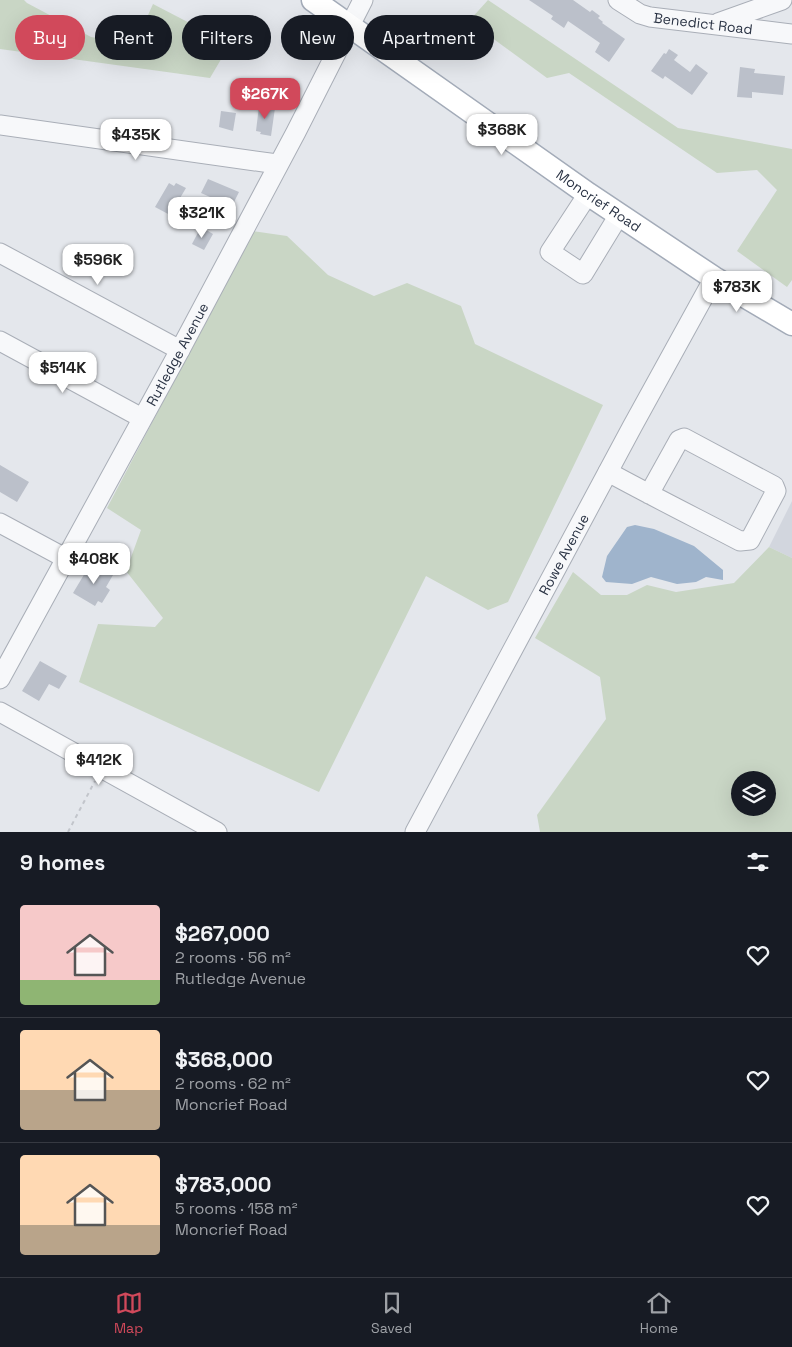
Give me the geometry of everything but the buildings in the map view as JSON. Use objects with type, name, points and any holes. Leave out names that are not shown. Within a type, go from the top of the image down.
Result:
[{"type":"main road","name":"Moncrief Road","points":[[313,0],[334,15]]},
{"type":"main road","name":"Moncrief Road","points":[[354,30],[619,215],[714,278],[792,324]]},
{"type":"street","name":"Rutledge Avenue","points":[[354,17],[363,0]]},
{"type":"street","name":"Benedict Road","points":[[618,0],[640,14],[650,17],[792,34]]},
{"type":"street","points":[[714,24],[782,0]]},
{"type":"street","name":"Rutledge Avenue","points":[[0,679],[180,350],[332,60]]},
{"type":"street","points":[[0,125],[278,164]]},
{"type":"street","points":[[588,194],[550,252],[583,274],[619,215]]},
{"type":"street","points":[[0,253],[180,350]]},
{"type":"street","name":"Rowe Avenue","points":[[415,832],[714,278]]},
{"type":"street","points":[[0,341],[142,418]]},
{"type":"street","points":[[608,472],[649,494],[740,541],[750,540],[776,491],[774,486],[684,438],[679,440],[649,494]]},
{"type":"street","points":[[0,523],[66,558]]},
{"type":"street","points":[[0,712],[217,832]]},
{"type":"path","points":[[68,832],[102,769]]},
{"type":"shaded area","points":[[792,501],[792,558],[769,547]]},
{"type":"green space","points":[[0,0],[24,0],[50,15],[15,15],[15,51],[0,49]]},
{"type":"green space","points":[[488,0],[678,128],[792,149],[792,280],[787,287],[737,251],[777,190],[757,170],[717,173],[569,73],[547,78],[494,39],[494,15],[474,15]]},
{"type":"green space","points":[[153,4],[182,19],[182,60],[221,60],[210,78],[80,60],[85,60],[85,34],[95,38],[95,60],[172,60],[172,15],[148,15]]},
{"type":"green space","points":[[253,231],[287,236],[328,275],[374,296],[407,283],[461,306],[475,344],[603,405],[508,602],[488,610],[426,576],[319,792],[79,682],[98,624],[155,627],[163,618],[126,571],[141,530],[107,508]]},
{"type":"green space","points":[[769,547],[792,558],[792,832],[540,832],[537,815],[606,719],[600,677],[535,638],[573,572],[601,595],[627,595],[647,585],[676,592],[734,583]]},
{"type":"water","points":[[635,525],[654,529],[694,546],[723,570],[723,580],[706,577],[696,582],[677,584],[651,577],[632,584],[606,582],[602,577],[607,556],[627,527]]}]
